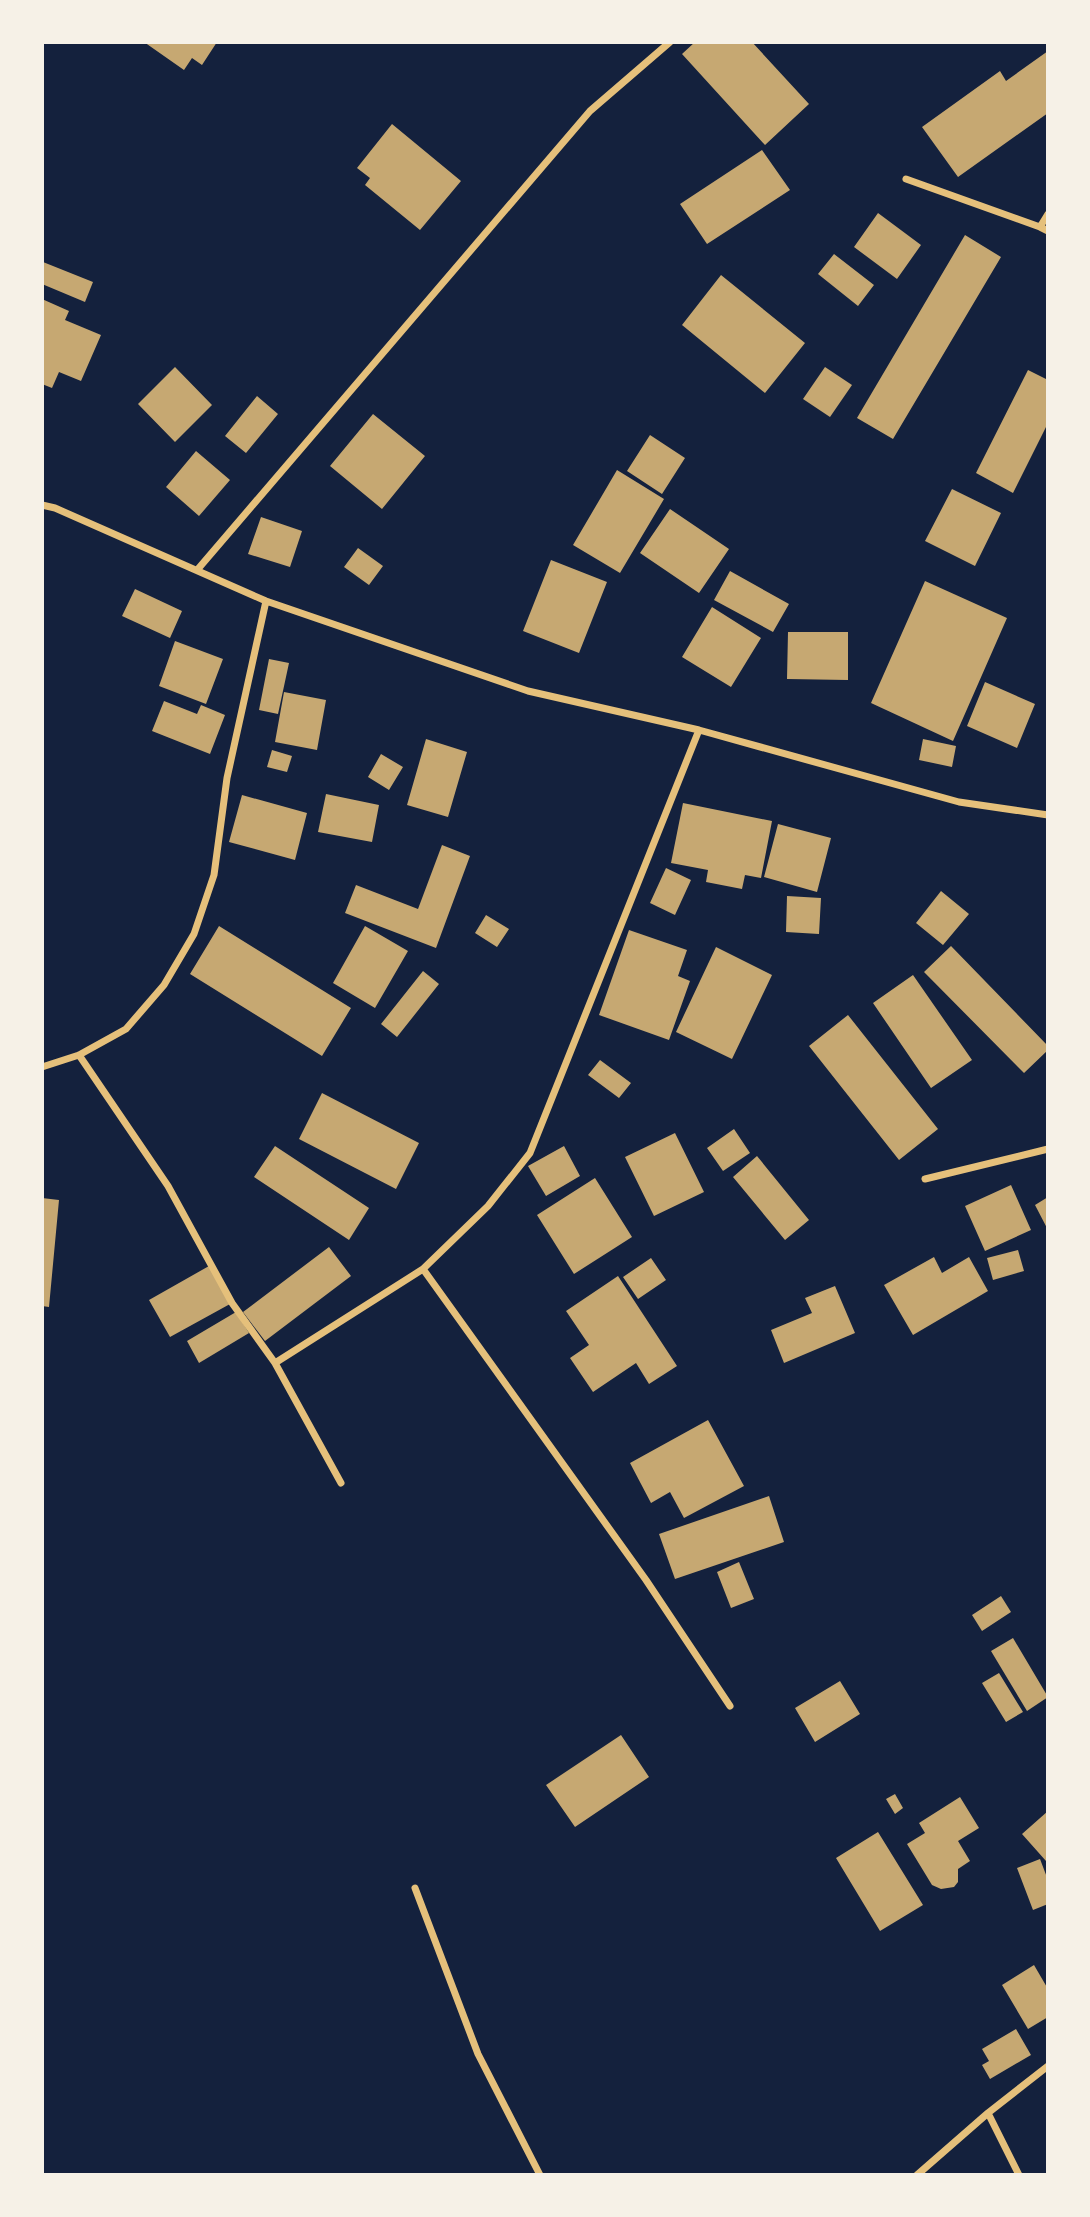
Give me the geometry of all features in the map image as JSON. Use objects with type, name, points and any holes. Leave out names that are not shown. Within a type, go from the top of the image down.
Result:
[{"type":"street","points":[[198,569],[590,111],[670,42]]},
{"type":"street","points":[[906,179],[1048,231]]},
{"type":"street","points":[[1040,227],[1048,214]]},
{"type":"street","points":[[42,505],[55,508],[198,569],[266,601],[528,691],[699,730],[959,802],[1048,815]]},
{"type":"street","points":[[42,1067],[79,1055],[126,1028],[164,985],[194,934],[214,875],[227,778],[266,601]]},
{"type":"street","points":[[275,1363],[423,1269],[488,1206],[530,1153],[699,730]]},
{"type":"street","points":[[79,1055],[168,1186],[232,1303],[275,1363],[341,1483]]},
{"type":"street","points":[[925,1179],[1048,1149]]},
{"type":"street","points":[[423,1269],[646,1580],[730,1706]]},
{"type":"street","points":[[415,1888],[478,2054],[540,2175]]},
{"type":"street","points":[[917,2175],[988,2113],[1048,2066]]},
{"type":"street","points":[[988,2113],[1019,2175]]},
{"type":"building","points":[[144,42],[217,42],[202,65],[192,58],[184,70]]},
{"type":"building","points":[[695,42],[752,42],[809,104],[765,145],[682,54]]},
{"type":"building","points":[[1048,51],[1048,113],[958,177],[922,127],[1000,71],[1006,81]]},
{"type":"building","points":[[392,124],[461,181],[420,230],[365,185],[370,178],[357,168]]},
{"type":"building","points":[[762,150],[790,190],[707,244],[680,204]]},
{"type":"building","points":[[878,213],[921,245],[897,279],[854,247]]},
{"type":"building","points":[[965,235],[1001,257],[893,439],[857,418]]},
{"type":"building","points":[[834,254],[874,285],[858,306],[818,274]]},
{"type":"building","points":[[43,262],[93,282],[85,302],[42,284]]},
{"type":"building","points":[[721,275],[805,343],[765,393],[682,325]]},
{"type":"building","points":[[42,299],[69,311],[65,320],[101,335],[81,381],[59,372],[52,388],[42,384]]},
{"type":"building","points":[[175,367],[212,405],[175,442],[138,404]]},
{"type":"building","points":[[825,367],[852,385],[830,417],[803,399]]},
{"type":"building","points":[[1028,370],[1048,380],[1048,423],[1013,493],[976,473]]},
{"type":"building","points":[[257,396],[278,414],[246,453],[225,436]]},
{"type":"building","points":[[373,414],[425,456],[382,509],[330,466]]},
{"type":"building","points":[[650,435],[685,458],[662,494],[627,471]]},
{"type":"building","points":[[196,451],[230,480],[199,516],[166,487]]},
{"type":"building","points":[[617,470],[664,499],[620,573],[573,545]]},
{"type":"building","points":[[952,489],[1001,513],[975,566],[925,541]]},
{"type":"building","points":[[670,509],[729,549],[699,593],[640,553]]},
{"type":"building","points":[[261,517],[302,531],[290,567],[248,554]]},
{"type":"building","points":[[358,548],[383,566],[369,585],[344,567]]},
{"type":"building","points":[[551,560],[607,582],[579,653],[523,631]]},
{"type":"building","points":[[730,571],[789,604],[773,632],[714,600]]},
{"type":"building","points":[[925,581],[1007,618],[953,741],[871,703]]},
{"type":"building","points":[[135,589],[182,611],[170,638],[122,616]]},
{"type":"building","points":[[712,607],[761,638],[731,687],[682,657]]},
{"type":"building","points":[[788,632],[848,632],[848,680],[787,679]]},
{"type":"building","points":[[175,641],[223,659],[206,704],[159,686]]},
{"type":"building","points":[[269,659],[289,663],[278,714],[259,710]]},
{"type":"building","points":[[985,682],[1035,704],[1017,748],[967,726]]},
{"type":"building","points":[[284,692],[326,700],[317,750],[275,742]]},
{"type":"building","points":[[164,701],[197,714],[201,705],[225,715],[210,754],[152,731]]},
{"type":"building","points":[[426,739],[467,752],[448,817],[407,805]]},
{"type":"building","points":[[923,739],[956,746],[952,767],[919,760]]},
{"type":"building","points":[[272,750],[292,756],[287,772],[267,767]]},
{"type":"building","points":[[381,754],[403,767],[389,790],[368,777]]},
{"type":"building","points":[[326,794],[379,805],[372,842],[318,832]]},
{"type":"building","points":[[242,795],[307,813],[295,860],[229,842]]},
{"type":"building","points":[[683,803],[772,821],[761,878],[745,875],[742,889],[706,882],[708,870],[671,863]]},
{"type":"building","points":[[778,824],[831,838],[817,892],[764,877]]},
{"type":"building","points":[[442,845],[470,856],[436,948],[345,913],[356,885],[418,909]]},
{"type":"building","points":[[666,868],[691,880],[675,915],[650,903]]},
{"type":"building","points":[[941,891],[969,914],[943,945],[916,923]]},
{"type":"building","points":[[787,896],[821,898],[819,934],[786,932]]},
{"type":"building","points":[[486,915],[509,929],[497,947],[475,933]]},
{"type":"building","points":[[219,926],[351,1008],[322,1056],[190,974]]},
{"type":"building","points":[[365,926],[408,951],[375,1008],[333,983]]},
{"type":"building","points":[[629,930],[687,950],[678,976],[690,981],[669,1040],[599,1015]]},
{"type":"building","points":[[951,946],[1048,1046],[1048,1050],[1024,1073],[924,972]]},
{"type":"building","points":[[716,947],[772,975],[732,1059],[676,1032]]},
{"type":"building","points":[[423,971],[439,984],[397,1037],[381,1024]]},
{"type":"building","points":[[913,975],[972,1060],[931,1088],[873,1003]]},
{"type":"building","points":[[848,1015],[938,1129],[899,1160],[809,1046]]},
{"type":"building","points":[[600,1060],[631,1083],[619,1098],[588,1075]]},
{"type":"building","points":[[322,1093],[419,1143],[396,1189],[299,1139]]},
{"type":"building","points":[[734,1129],[750,1153],[723,1171],[707,1148]]},
{"type":"building","points":[[675,1133],[704,1192],[654,1216],[625,1157]]},
{"type":"building","points":[[275,1146],[369,1208],[349,1240],[254,1177]]},
{"type":"building","points":[[564,1146],[580,1176],[546,1196],[528,1166]]},
{"type":"building","points":[[757,1156],[809,1220],[785,1240],[733,1177]]},
{"type":"building","points":[[595,1178],[632,1237],[574,1274],[537,1215]]},
{"type":"building","points":[[1011,1185],[1031,1230],[985,1251],[965,1206]]},
{"type":"building","points":[[1048,1197],[1048,1230],[1035,1205]]},
{"type":"building","points":[[42,1198],[59,1200],[49,1307],[42,1306]]},
{"type":"building","points":[[329,1247],[351,1276],[265,1341],[243,1312]]},
{"type":"building","points":[[1018,1250],[1024,1271],[993,1280],[987,1258]]},
{"type":"building","points":[[934,1257],[942,1273],[969,1257],[988,1291],[913,1335],[884,1285]]},
{"type":"building","points":[[651,1258],[666,1280],[638,1299],[623,1277]]},
{"type":"building","points":[[209,1266],[230,1304],[170,1337],[149,1300]]},
{"type":"building","points":[[618,1276],[677,1366],[649,1384],[636,1363],[593,1392],[570,1358],[589,1345],[566,1311]]},
{"type":"building","points":[[835,1286],[855,1333],[784,1363],[771,1330],[812,1313],[805,1298]]},
{"type":"building","points":[[236,1312],[249,1333],[199,1363],[187,1341]]},
{"type":"building","points":[[708,1420],[744,1486],[684,1518],[670,1492],[651,1503],[630,1463]]},
{"type":"building","points":[[769,1496],[784,1542],[675,1579],[659,1534]]},
{"type":"building","points":[[739,1562],[754,1599],[731,1608],[717,1572]]},
{"type":"building","points":[[1001,1596],[1011,1612],[982,1631],[972,1615]]},
{"type":"building","points":[[1013,1638],[1048,1697],[1027,1711],[991,1651]]},
{"type":"building","points":[[999,1673],[1023,1712],[1006,1722],[982,1683]]},
{"type":"building","points":[[840,1681],[860,1714],[815,1742],[795,1708]]},
{"type":"building","points":[[621,1735],[649,1777],[575,1827],[546,1785]]},
{"type":"building","points":[[895,1794],[903,1808],[895,1814],[886,1799]]},
{"type":"building","points":[[960,1797],[979,1828],[958,1841],[970,1861],[958,1869],[958,1882],[954,1887],[941,1889],[932,1885],[907,1844],[925,1833],[919,1823]]},
{"type":"building","points":[[1048,1811],[1048,1859],[1046,1861],[1022,1834]]},
{"type":"building","points":[[878,1832],[923,1905],[880,1931],[836,1858]]},
{"type":"building","points":[[1040,1859],[1048,1880],[1048,1904],[1033,1910],[1017,1868]]},
{"type":"building","points":[[1034,1965],[1048,1989],[1048,2017],[1028,2029],[1002,1985]]},
{"type":"building","points":[[1016,2029],[1031,2055],[990,2079],[982,2065],[989,2061],[982,2049]]}]
